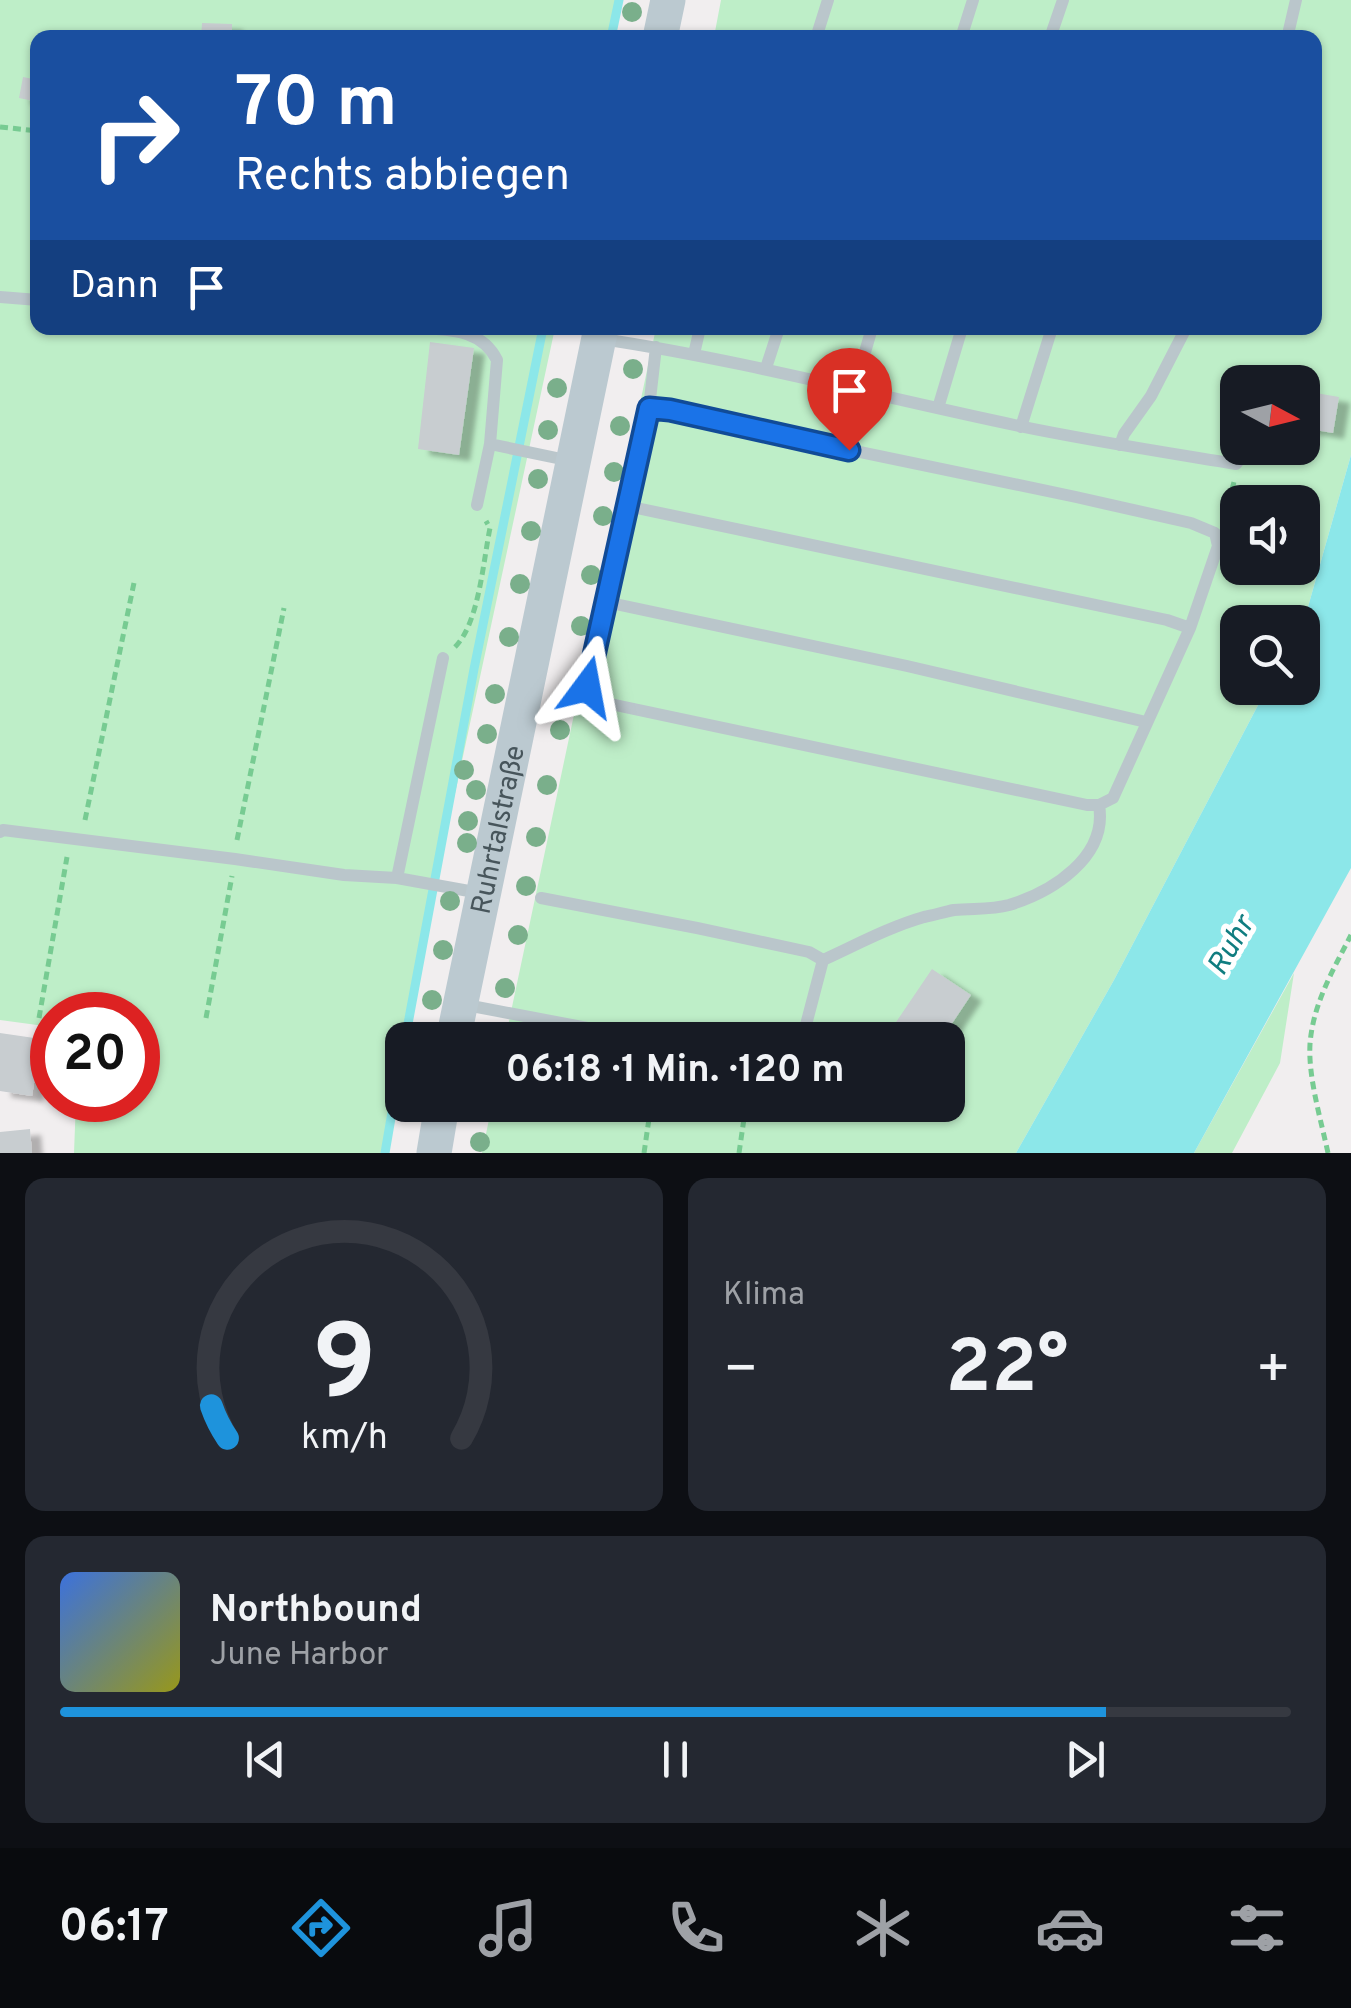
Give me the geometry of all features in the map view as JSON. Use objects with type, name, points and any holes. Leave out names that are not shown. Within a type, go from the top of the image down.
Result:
[{"type":"main road","points":[[662,30],[668,0]]},
{"type":"main road","name":"Ruhrtalstraße","points":[[456,1022],[600,335]]},
{"type":"main road","points":[[434,1153],[439,1122]]},
{"type":"lane","points":[[819,30],[828,0]]},
{"type":"lane","points":[[964,30],[973,0]]},
{"type":"lane","points":[[1053,30],[1063,0]]},
{"type":"lane","points":[[1289,30],[1296,0]]},
{"type":"lane","points":[[0,297],[30,299]]},
{"type":"lane","points":[[467,335],[482,340],[497,360],[490,444],[478,505]]},
{"type":"lane","points":[[608,335],[1021,426],[1220,461]]},
{"type":"lane","points":[[694,354],[698,335]]},
{"type":"lane","points":[[766,368],[777,335]]},
{"type":"lane","points":[[854,390],[870,335]]},
{"type":"lane","points":[[938,408],[960,335]]},
{"type":"lane","points":[[1021,426],[1050,335]]},
{"type":"lane","points":[[1120,445],[1152,396],[1182,335]]},
{"type":"lane","points":[[649,408],[1153,514],[1191,523],[1215,534],[1218,546],[1190,628],[1112,798],[1086,805],[592,697],[587,687],[649,408],[656,347]]},
{"type":"lane","points":[[490,444],[574,462]]},
{"type":"lane","points":[[627,506],[1190,628]]},
{"type":"lane","points":[[606,602],[1146,722]]},
{"type":"lane","points":[[397,878],[443,658]]},
{"type":"lane","points":[[823,960],[919,918],[1008,905],[1051,888],[1080,864],[1096,841],[1102,819],[1100,804]]},
{"type":"lane","points":[[0,832],[235,858],[344,875],[397,878],[482,894]]},
{"type":"lane","points":[[541,898],[772,944],[808,952],[823,960]]},
{"type":"lane","points":[[807,1022],[823,960]]},
{"type":"lane","points":[[459,1004],[555,1022]]},
{"type":"path","points":[[0,127],[30,130]]},
{"type":"path","points":[[1215,534],[1233,491],[1236,465]]},
{"type":"path","points":[[443,658],[464,637],[473,612],[490,528],[478,505]]},
{"type":"path","points":[[45,992],[74,840],[84,826],[135,578]]},
{"type":"path","points":[[206,1018],[284,608]]},
{"type":"path","points":[[1328,1153],[1310,1048],[1324,988],[1351,935]]},
{"type":"path","points":[[644,1153],[649,1122]]},
{"type":"path","points":[[739,1153],[744,1122]]},
{"type":"green space","points":[[0,0],[618,0],[612,30],[30,30],[30,335],[553,335],[406,1022],[385,1022],[385,1122],[389,1122],[384,1153],[74,1153],[75,1122],[160,1122],[160,992],[30,992],[30,1024],[0,1020]]},
{"type":"green space","points":[[721,0],[1351,0],[1351,455],[1320,565],[1320,485],[1220,485],[1220,585],[1314,585],[1309,605],[1220,605],[1220,705],[1258,705],[1114,980],[1016,1153],[482,1153],[488,1122],[965,1122],[965,1022],[509,1022],[655,335],[1322,335],[1322,30],[715,30]]},
{"type":"green space","points":[[1294,973],[1280,1063],[1232,1153],[1194,1153]]},
{"type":"water","name":"Ruhr","points":[[1351,455],[1351,868],[1194,1153],[1016,1153],[1114,980],[1258,705],[1320,705],[1320,605],[1309,605],[1314,585],[1320,585],[1320,565]]},
{"type":"building","points":[[202,23],[232,24],[232,30],[202,30]]},
{"type":"building","points":[[23,77],[30,78],[30,100],[19,98]]},
{"type":"building","points":[[430,342],[474,348],[459,455],[418,449]]},
{"type":"building","points":[[1320,394],[1339,397],[1333,433],[1320,431]]},
{"type":"building","points":[[932,969],[971,995],[953,1022],[896,1022]]},
{"type":"building","points":[[0,1033],[30,1037],[30,1096],[0,1091]]},
{"type":"building","points":[[30,1129],[32,1153],[0,1153],[0,1132]]},
{"type":"waterway","points":[[613,30],[619,0]]},
{"type":"waterway","points":[[408,1022],[542,335]]},
{"type":"waterway","points":[[385,1153],[390,1122]]},
{"type":"route","points":[[587,687],[649,408],[849,450]]}]
